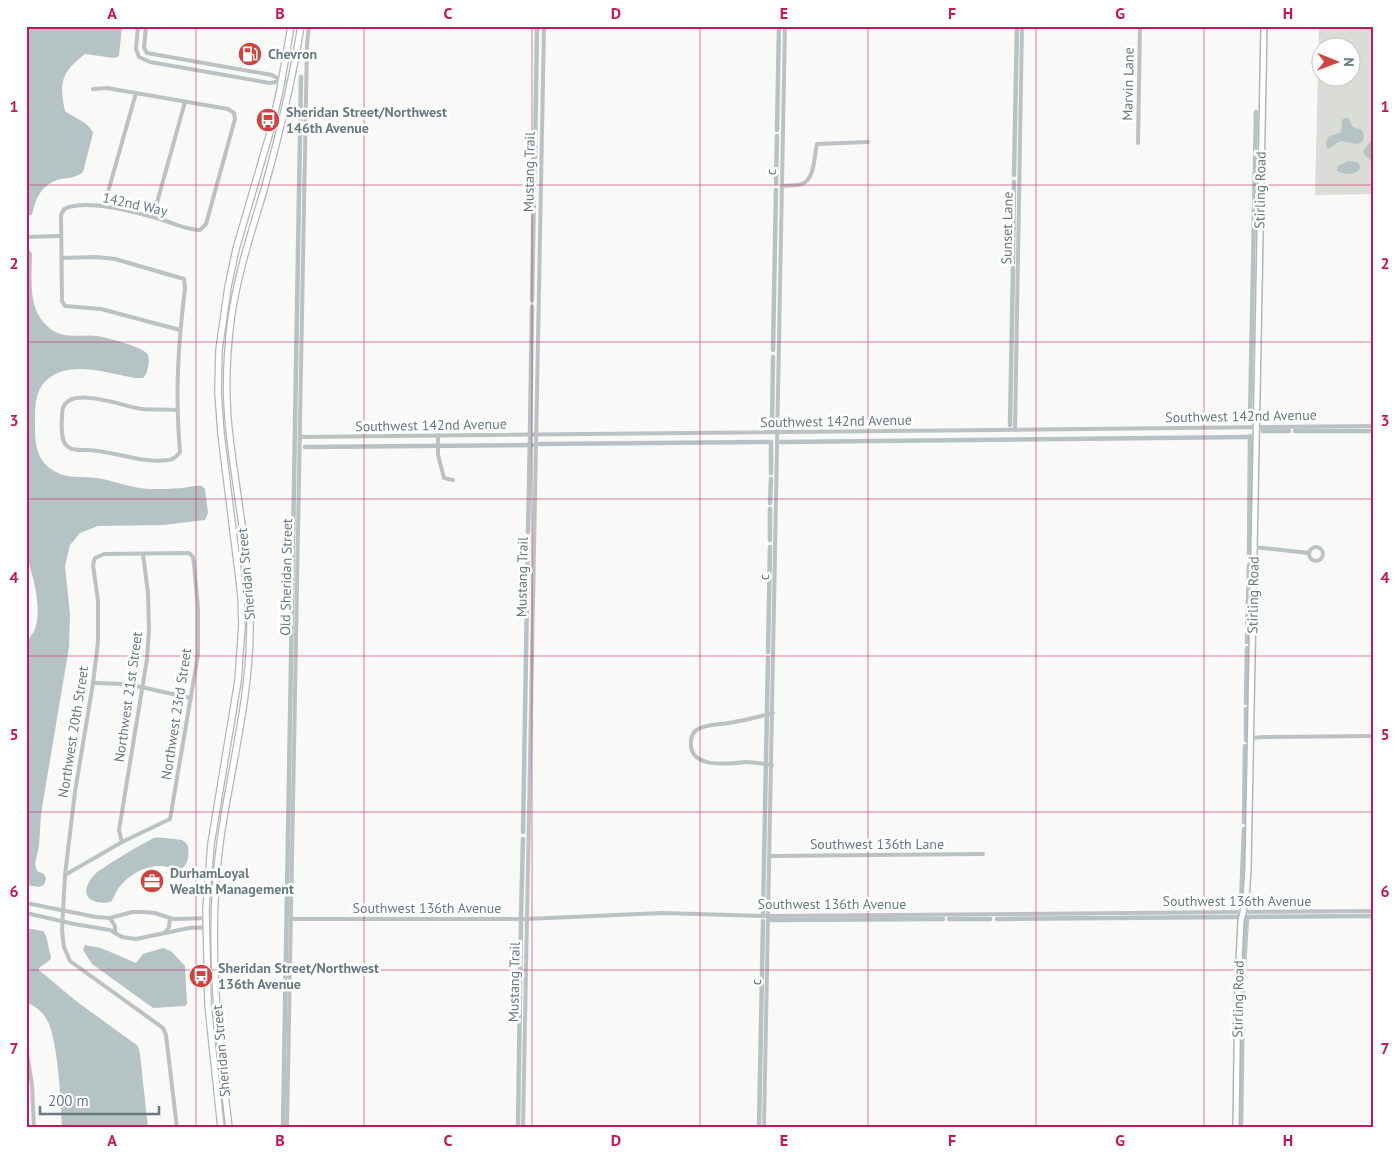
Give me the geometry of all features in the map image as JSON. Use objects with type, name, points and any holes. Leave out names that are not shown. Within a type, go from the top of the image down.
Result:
[{"type":"main road","name":"Sheridan Street","points":[[221,1128],[208,1005],[207,884],[238,681],[242,625],[241,595],[221,434],[218,392],[220,350],[223,318],[234,259],[271,129],[282,81],[291,26]]},
{"type":"main road","name":"Sheridan Street","points":[[229,1128],[217,1005],[214,918],[219,844],[246,683],[250,597],[229,435],[228,351],[236,289],[279,137],[292,82],[301,26]]},
{"type":"street","points":[[138,26],[136,49],[140,57],[150,62],[270,83],[292,82]]},
{"type":"street","points":[[146,26],[144,48],[147,53],[272,75],[282,81]]},
{"type":"street","name":"Old Sheridan Street","points":[[288,1128],[309,26]]},
{"type":"street","name":"Mustang Trail","points":[[523,1128],[544,26]]},
{"type":"street","name":"c","points":[[764,1128],[770,856],[767,765],[772,713],[785,26]]},
{"type":"street","name":"Sunset Lane","points":[[1015,430],[1022,26]]},
{"type":"street","name":"Marvin Lane","points":[[1138,142],[1140,26]]},
{"type":"street","name":"Stirling Road","points":[[1236,1128],[1238,981],[1241,922],[1246,899],[1248,868],[1263,61],[1262,26]]},
{"type":"street","points":[[92,89],[107,88],[185,102],[153,217]]},
{"type":"street","points":[[104,206],[136,93]]},
{"type":"street","name":"142nd Way","points":[[60,236],[61,215],[64,208],[70,206],[104,206],[153,217],[193,230],[200,230],[206,224],[235,119],[234,113],[228,109],[185,102]]},
{"type":"street","points":[[782,186],[802,184],[807,181],[817,144],[868,142]]},
{"type":"street","points":[[26,237],[60,236],[62,301],[65,306],[101,309],[180,330]]},
{"type":"street","points":[[62,258],[96,257],[115,259],[184,279],[186,288],[177,365],[176,410],[180,452],[177,457],[168,460],[141,459],[104,451],[73,449],[66,445],[63,436],[62,409],[66,402],[72,398],[98,399],[140,409],[176,410]]},
{"type":"street","name":"Southwest 142nd Avenue","points":[[300,438],[1373,426]]},
{"type":"street","points":[[438,436],[438,454],[444,478],[453,480]]},
{"type":"street","points":[[1253,547],[1309,553]]},
{"type":"street","name":"Northwest 23rd Street","points":[[122,842],[170,819],[198,655],[198,608],[193,557],[189,553],[143,554]]},
{"type":"street","name":"Northwest 20th Street","points":[[63,910],[65,875],[75,792],[98,642],[98,601],[93,565],[95,558],[104,554],[143,554]]},
{"type":"street","name":"Northwest 21st Street","points":[[122,842],[119,830],[142,687],[149,630],[148,593],[143,554]]},
{"type":"street","points":[[93,683],[128,684],[192,698]]},
{"type":"street","points":[[767,765],[712,763],[696,759],[690,750],[690,738],[696,730],[708,725],[746,720],[772,713]]},
{"type":"street","points":[[1250,738],[1264,736],[1373,736]]},
{"type":"street","points":[[65,875],[122,842]]},
{"type":"street","name":"Southwest 136th Lane","points":[[770,856],[983,854]]},
{"type":"street","points":[[26,903],[110,918],[130,912],[144,912],[173,919],[214,918]]},
{"type":"street","points":[[63,910],[64,947],[70,961],[163,1028],[166,1035],[177,1128]]},
{"type":"street","name":"Southwest 136th Avenue","points":[[291,919],[526,919],[662,913],[768,916],[1373,911]]},
{"type":"street","points":[[26,913],[110,930],[126,938],[136,939],[189,928],[214,927]]},
{"type":"street","points":[[110,918],[114,924],[115,933]]},
{"type":"street","points":[[165,933],[169,927],[170,918]]},
{"type":"street","points":[[26,1048],[32,1085],[34,1128]]},
{"type":"shaded area","points":[[26,26],[122,26],[119,56],[114,58],[85,54],[71,67],[62,85],[65,111],[85,123],[93,133],[83,172],[49,184],[40,192],[32,215],[26,216],[26,133],[28,128]]},
{"type":"shaded area","points":[[1319,26],[1373,26],[1373,194],[1315,195],[1318,88],[1362,88],[1362,38],[1319,38]]},
{"type":"shaded area","points":[[1348,118],[1353,127],[1362,130],[1363,141],[1358,144],[1340,141],[1327,148],[1328,137],[1341,132],[1342,120]]},
{"type":"shaded area","points":[[1373,139],[1373,163],[1363,151]]},
{"type":"shaded area","points":[[1348,161],[1358,162],[1359,170],[1348,174],[1337,171],[1338,166]]},
{"type":"shaded area","points":[[26,250],[29,250],[32,254],[32,285],[35,308],[49,327],[57,333],[72,336],[98,336],[125,343],[145,352],[149,359],[147,372],[143,378],[87,369],[68,370],[51,376],[38,394],[35,410],[36,440],[38,453],[41,458],[50,468],[66,476],[97,478],[149,489],[202,486],[205,489],[208,513],[205,520],[164,525],[98,526],[80,533],[70,545],[65,566],[70,614],[69,647],[41,814],[39,846],[35,864],[37,871],[44,874],[46,878],[44,885],[39,887],[26,885],[26,642],[35,628],[38,610],[34,582],[26,558]]},
{"type":"shaded area","points":[[166,838],[182,840],[187,844],[188,858],[184,867],[176,870],[164,866],[143,869],[132,875],[122,884],[111,902],[96,902],[87,896],[87,886],[96,873],[149,840]]},
{"type":"shaded area","points":[[26,928],[43,931],[46,936],[51,957],[39,970],[76,1001],[138,1046],[148,1128],[62,1128],[58,1072],[51,1029],[43,1014],[26,1002]]},
{"type":"shaded area","points":[[85,945],[101,948],[136,963],[143,954],[163,948],[171,951],[185,966],[187,1004],[185,1006],[153,1008],[92,964],[83,950]]},
{"type":"waterway","points":[[535,157],[537,26]]},
{"type":"waterway","points":[[777,130],[779,26]]},
{"type":"waterway","points":[[1014,175],[1017,26]]},
{"type":"waterway","points":[[283,1128],[301,77]]},
{"type":"waterway","points":[[1250,421],[1256,112]]},
{"type":"waterway","points":[[776,183],[777,136]]},
{"type":"waterway","points":[[534,183],[535,164]]},
{"type":"waterway","points":[[1013,262],[1014,182]]},
{"type":"waterway","points":[[532,300],[534,189]]},
{"type":"waterway","points":[[773,350],[776,190]]},
{"type":"waterway","points":[[1010,425],[1013,268]]},
{"type":"waterway","points":[[530,432],[532,307]]},
{"type":"waterway","points":[[772,426],[773,357]]},
{"type":"waterway","points":[[1263,431],[1289,431]]},
{"type":"waterway","points":[[1295,431],[1373,431]]},
{"type":"waterway","points":[[1249,559],[1250,436]]},
{"type":"waterway","points":[[781,442],[1250,437]]},
{"type":"waterway","points":[[528,532],[530,438]]},
{"type":"waterway","points":[[540,444],[771,442],[771,473]]},
{"type":"waterway","points":[[305,447],[532,445]]},
{"type":"waterway","points":[[770,503],[771,479]]},
{"type":"waterway","points":[[770,509],[770,540]]},
{"type":"waterway","points":[[523,832],[528,539]]},
{"type":"waterway","points":[[768,652],[770,547]]},
{"type":"waterway","points":[[1247,642],[1249,565]]},
{"type":"waterway","points":[[1246,703],[1247,648]]},
{"type":"waterway","points":[[763,913],[768,658]]},
{"type":"waterway","points":[[1246,709],[1246,740]]},
{"type":"waterway","points":[[1244,822],[1245,746]]},
{"type":"waterway","points":[[1241,904],[1244,829]]},
{"type":"waterway","points":[[521,916],[523,839]]},
{"type":"waterway","points":[[1241,1128],[1243,983],[1247,917],[1373,916]]},
{"type":"waterway","points":[[997,919],[1237,917]]},
{"type":"waterway","points":[[772,920],[943,919]]},
{"type":"waterway","points":[[949,919],[990,919]]},
{"type":"waterway","points":[[518,1128],[521,921]]},
{"type":"waterway","points":[[759,1128],[763,921]]},
{"type":"place","name":"Chevron","points":[[250,54]]},
{"type":"place","name":"Sheridan Street/Northwest 146th Avenue","points":[[268,120]]},
{"type":"place","name":"DurhamLoyal Wealth Management","points":[[152,881]]},
{"type":"place","name":"Sheridan Street/Northwest 136th Avenue","points":[[201,976]]}]
